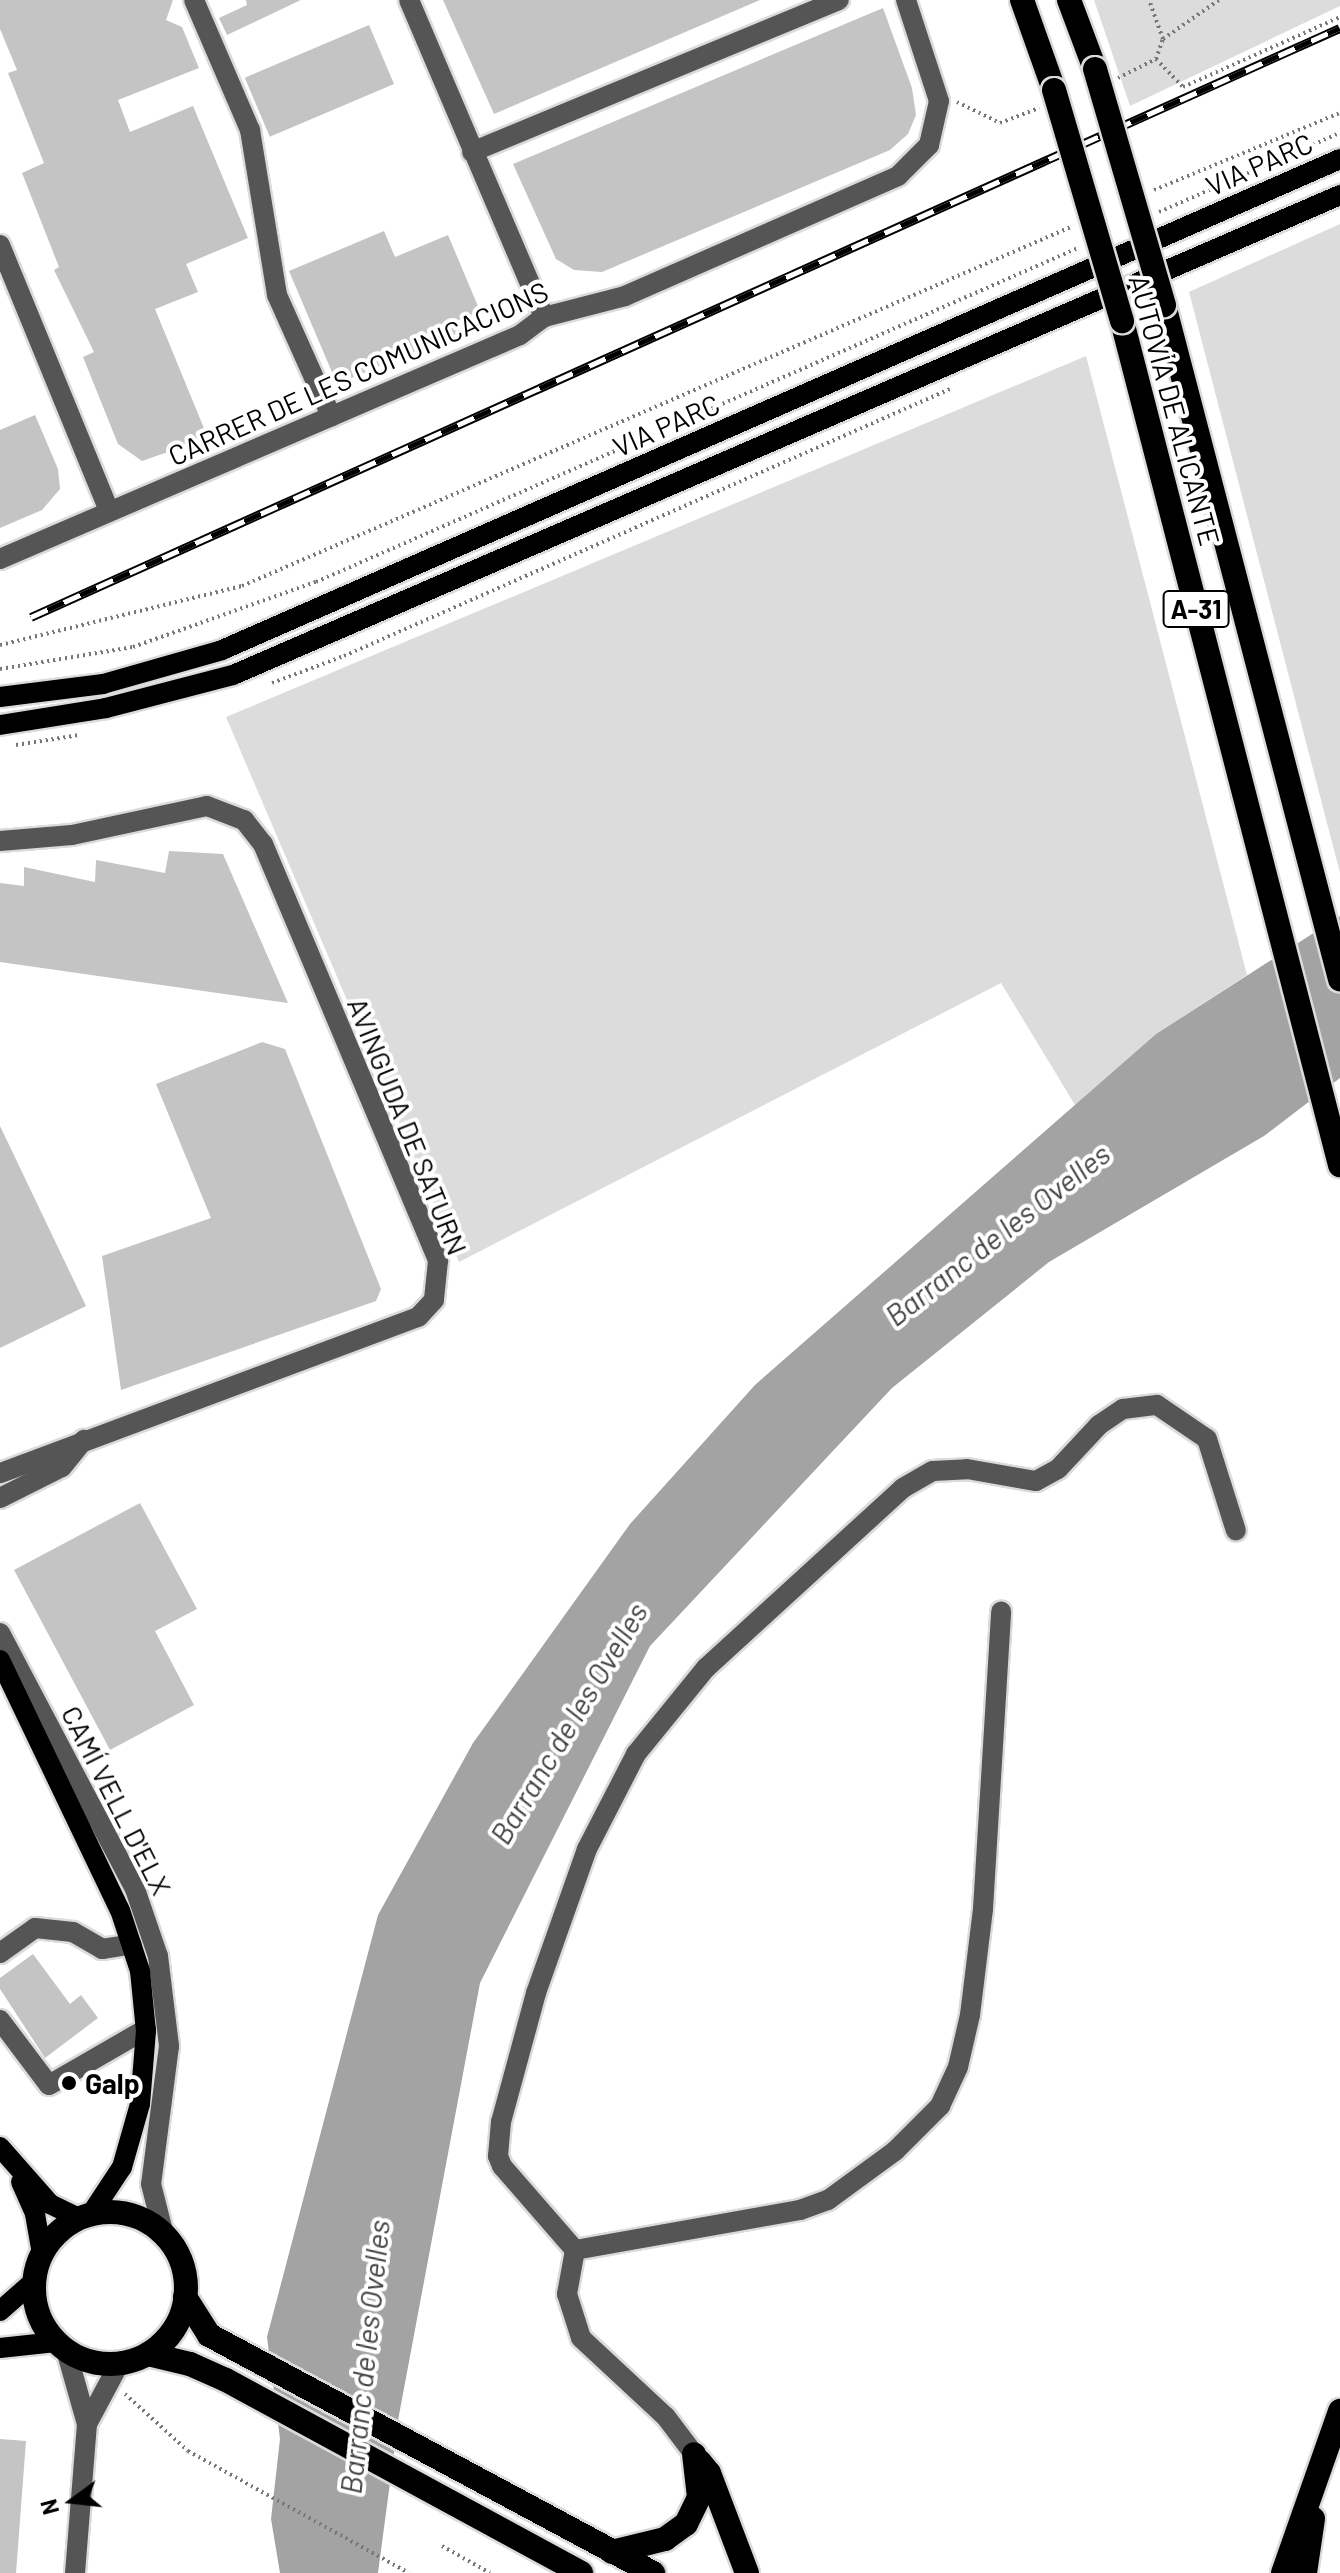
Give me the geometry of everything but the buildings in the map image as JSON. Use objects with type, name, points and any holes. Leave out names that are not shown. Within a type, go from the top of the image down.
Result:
[{"type":"highway","name":"AUTOVÍA DE ALICANTE","points":[[1022,0],[1054,90],[1122,321],[1338,1157]]},
{"type":"highway","name":"AUTOVÍA DE ALICANTE","points":[[1069,0],[1095,69],[1164,305],[1340,979]]},
{"type":"highway","points":[[133,2360],[173,2330],[185,2297],[184,2270],[164,2235],[138,2217],[85,2216],[57,2233],[42,2254],[34,2281],[36,2303],[61,2346],[91,2362],[133,2360],[190,2364],[226,2380],[581,2573]]},
{"type":"highway","points":[[185,2297],[209,2335],[537,2514],[653,2573]]},
{"type":"highway","points":[[1283,2573],[1340,2411]]},
{"type":"highway","points":[[612,2552],[665,2539],[686,2524],[699,2497],[694,2454]]},
{"type":"highway","points":[[694,2454],[709,2473],[747,2573]]},
{"type":"highway","points":[[1305,2573],[1317,2477]]},
{"type":"main road","name":"VIA PARC","points":[[0,697],[103,684],[222,650],[1340,159]]},
{"type":"main road","name":"VIA PARC","points":[[0,725],[106,708],[233,675],[1340,195]]},
{"type":"main road","name":"CAMÍ VELL D'ELX","points":[[0,1660],[132,1944],[146,2029],[144,2081],[132,2139],[115,2182],[85,2216]]},
{"type":"main road","points":[[0,2147],[50,2204],[85,2216]]},
{"type":"main road","points":[[15,2167],[35,2214],[42,2254]]},
{"type":"main road","points":[[0,2311],[34,2281]]},
{"type":"main road","points":[[0,2348],[61,2346]]},
{"type":"street","points":[[194,0],[250,130],[277,295],[331,416]]},
{"type":"street","points":[[409,0],[544,317]]},
{"type":"street","points":[[472,152],[839,0]]},
{"type":"street","points":[[906,0],[939,101]]},
{"type":"street","name":"CARRER DE LES COMUNICACIONS","points":[[0,559],[520,335],[544,317],[625,296],[914,165],[929,145],[939,101]]},
{"type":"street","points":[[0,245],[109,511]]},
{"type":"street","name":"AVINGUDA DE SATURN","points":[[0,841],[72,835],[207,806],[244,820],[263,844],[438,1261],[434,1300],[418,1317],[84,1439],[0,1473]]},
{"type":"street","points":[[575,2250],[502,2166],[498,2156],[501,2122],[536,1993],[587,1849],[636,1754],[706,1668],[903,1488],[944,1470],[1036,1481],[1058,1469],[1099,1425],[1123,1409],[1157,1405],[1207,1439],[1236,1531]]},
{"type":"street","points":[[0,1498],[62,1467],[84,1439]]},
{"type":"street","points":[[575,2250],[800,2210],[828,2200],[895,2151],[940,2106],[958,2067],[970,2015],[983,1909],[1001,1612]]},
{"type":"street","name":"CAMÍ VELL D'ELX","points":[[0,1633],[135,1889],[158,1956],[169,2046],[151,2184],[164,2235]]},
{"type":"street","points":[[0,1953],[35,1928],[73,1932],[102,1949],[132,1944]]},
{"type":"street","points":[[0,2020],[49,2085],[146,2029]]},
{"type":"street","points":[[575,2250],[567,2294],[581,2338],[666,2417],[694,2454]]},
{"type":"street","points":[[61,2346],[87,2424],[75,2573]]},
{"type":"street","points":[[87,2424],[133,2360]]},
{"type":"path","points":[[1163,39],[1219,0]]},
{"type":"path","points":[[1156,59],[1183,87],[1340,17]]},
{"type":"path","points":[[939,101],[966,103],[985,119],[1000,123],[1022,115]]},
{"type":"path","points":[[1144,195],[1340,113]]},
{"type":"path","points":[[1155,214],[1340,133]]},
{"type":"path","points":[[0,645],[242,586],[1087,220]]},
{"type":"path","points":[[0,669],[133,647],[316,582],[1084,245]]},
{"type":"path","points":[[133,2360],[124,2393],[188,2451],[237,2475],[409,2573]]},
{"type":"path","points":[[442,2546],[490,2573]]},
{"type":"shaded area","points":[[1094,0],[1340,0],[1340,6],[1130,106]]},
{"type":"shaded area","points":[[1340,224],[1340,873],[1189,292]]},
{"type":"shaded area","points":[[1086,356],[1247,975],[1156,1034],[1075,1105],[1001,983],[459,1262],[226,717]]},
{"type":"water","name":"Barranc de les Ovelles","points":[[1340,916],[1340,1078],[1264,1136],[1049,1262],[892,1388],[650,1646],[480,1983],[399,2415],[378,2573],[280,2573],[271,2519],[280,2439],[267,2337],[378,1915],[473,1743],[630,1524],[755,1385],[1156,1034]]},
{"type":"railway","points":[[31,617],[1340,28]]},
{"type":"place","name":"Galp","points":[[69,2083]]}]
